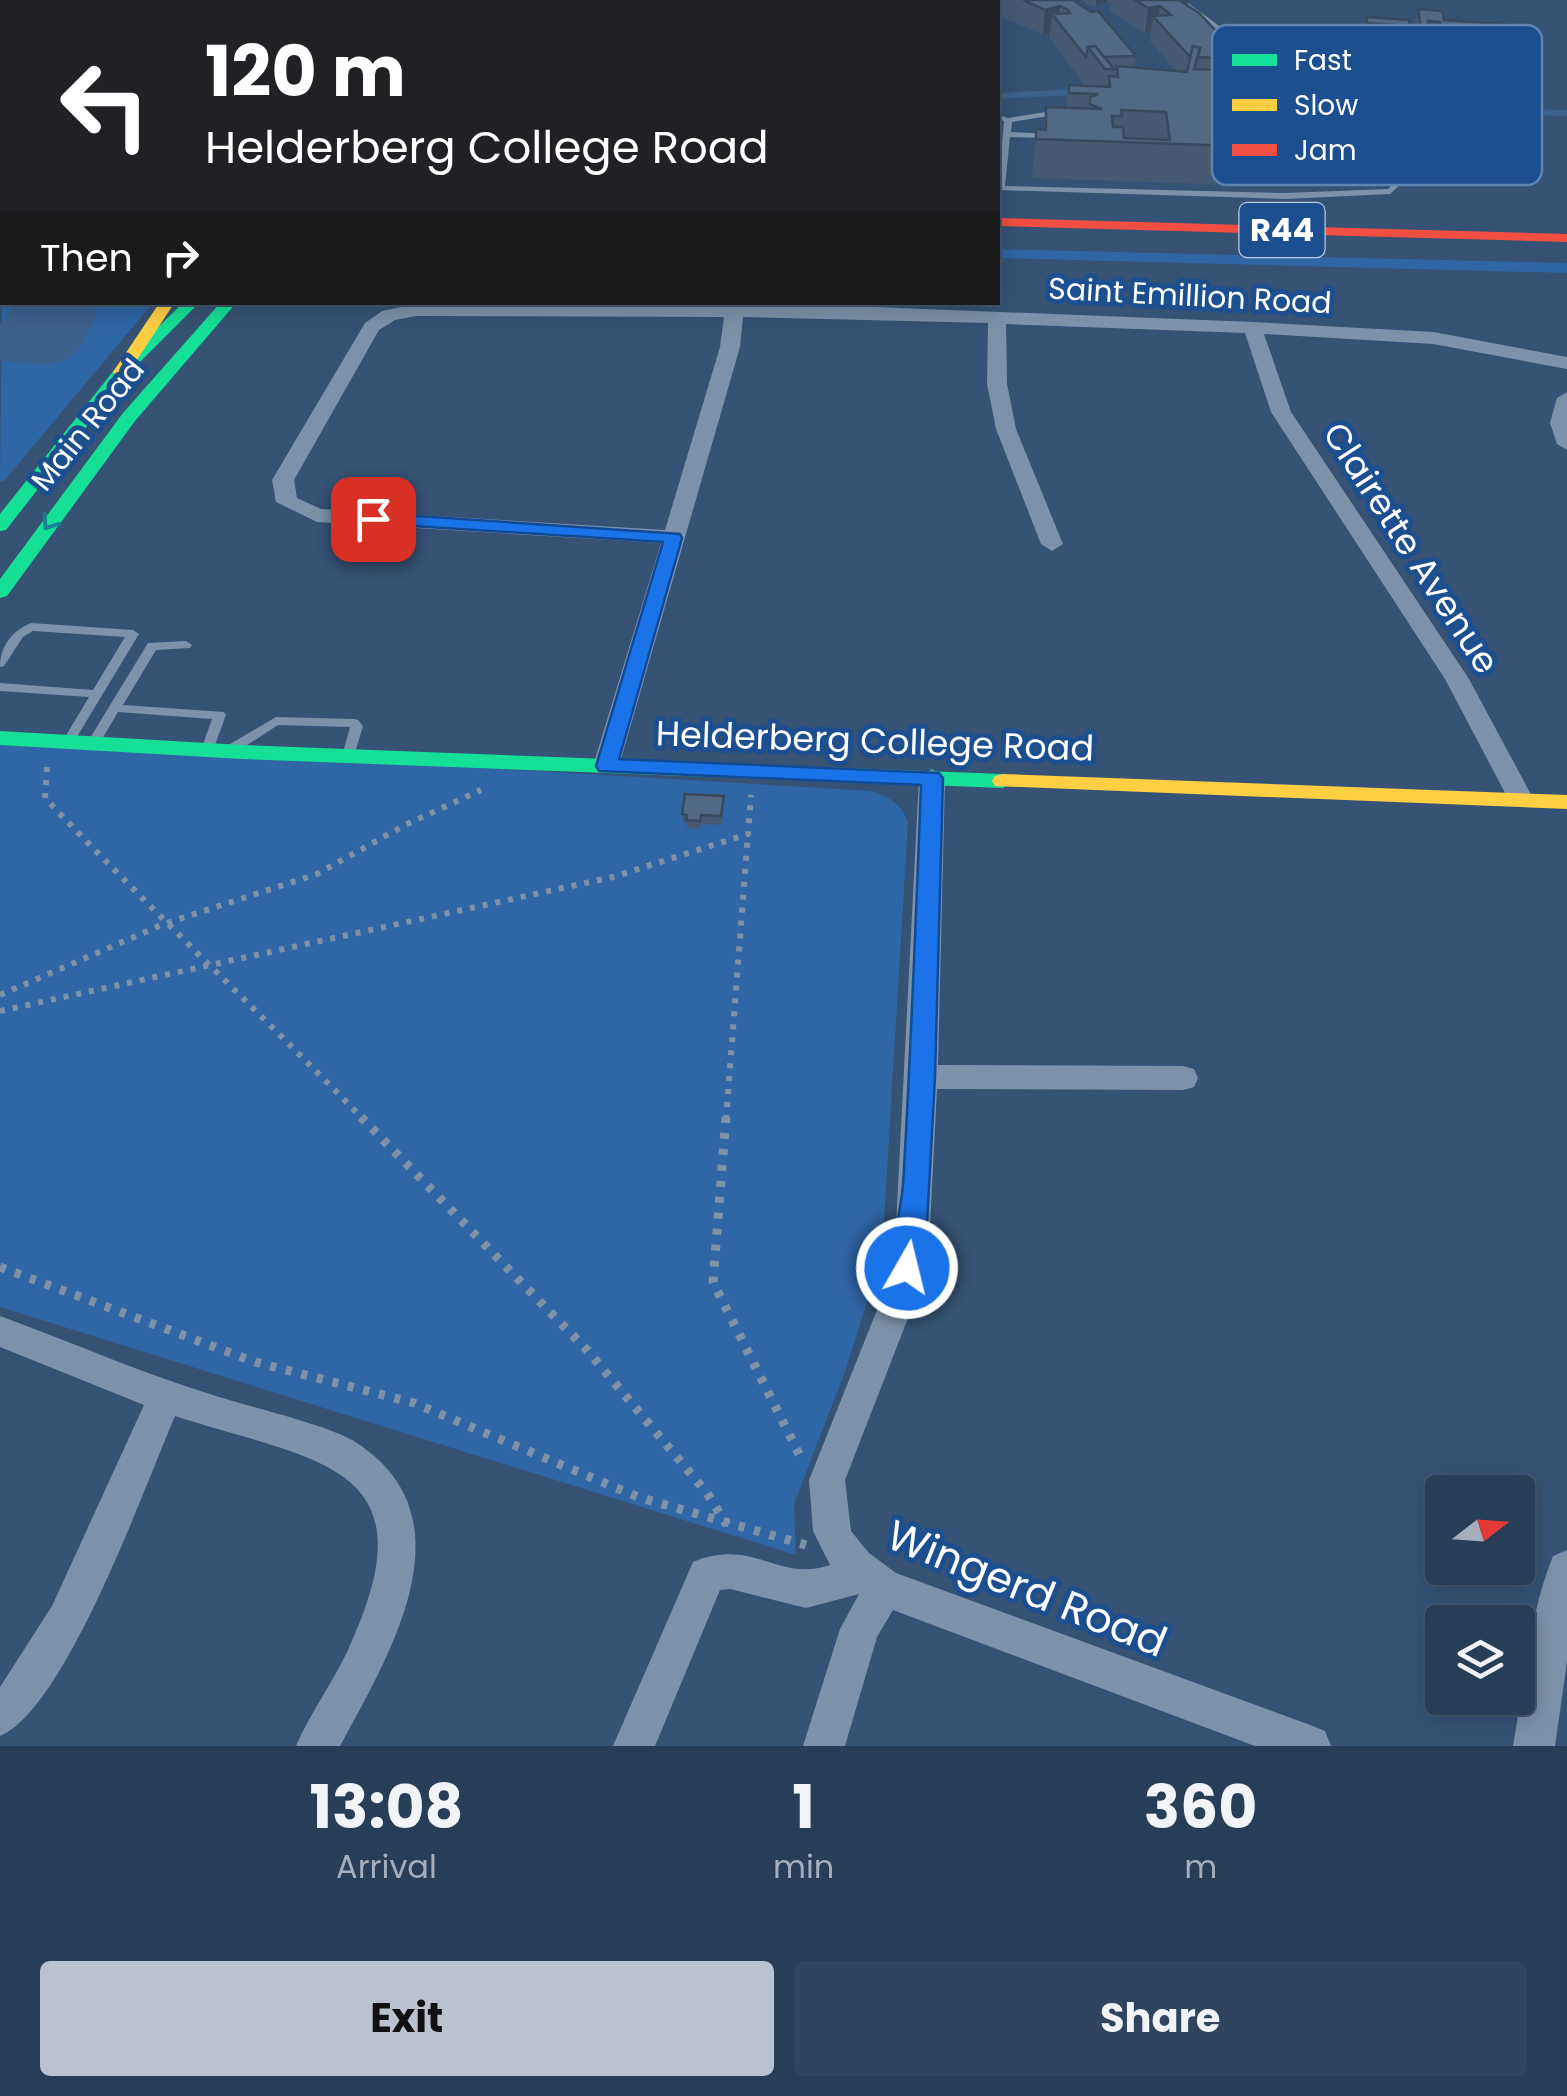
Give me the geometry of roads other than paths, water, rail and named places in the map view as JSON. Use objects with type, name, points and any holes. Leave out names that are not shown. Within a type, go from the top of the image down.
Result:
[{"type":"main road","name":"R44","points":[[1000,222],[1567,238]]},
{"type":"main road","name":"R44","points":[[1000,241],[1567,255]]},
{"type":"main road","points":[[121,372],[166,305]]},
{"type":"main road","name":"Main Road","points":[[0,526],[121,372],[189,305]]},
{"type":"main road","name":"Main Road","points":[[0,592],[129,417],[227,305]]},
{"type":"main road","name":"Helderberg College Road","points":[[0,738],[348,756],[1567,802]]},
{"type":"street","name":"Saint Emillion Road","points":[[673,538],[317,515],[287,502],[283,480],[372,327],[389,315],[441,309],[996,318],[1253,328],[1433,338],[1567,363]]},
{"type":"street","points":[[606,766],[730,347],[734,312]]},
{"type":"street","points":[[996,318],[997,384],[1006,429],[1052,544]]},
{"type":"street","name":"Clairette Avenue","points":[[1253,328],[1265,374],[1281,412],[1457,679],[1521,800]]},
{"type":"street","points":[[1567,398],[1560,423],[1567,444]]},
{"type":"street","points":[[932,778],[922,1077],[1183,1078]]},
{"type":"street","name":"Wingerd Road","points":[[922,1077],[909,1260],[882,1345],[828,1480],[826,1508],[831,1532],[861,1571],[1310,1746]]},
{"type":"street","points":[[0,1331],[166,1397],[342,1453],[378,1482],[392,1506],[399,1533],[394,1582],[362,1665],[316,1746]]},
{"type":"street","points":[[0,1716],[20,1696],[66,1620],[166,1397]]},
{"type":"street","points":[[1534,1746],[1546,1664],[1567,1569]]},
{"type":"street","points":[[634,1746],[707,1575],[726,1570],[807,1590],[830,1586],[861,1571],[860,1629],[824,1746]]},
{"type":"lane","points":[[1180,0],[1213,25]]},
{"type":"lane","points":[[1000,118],[1008,120],[1062,111],[1073,116]]},
{"type":"lane","points":[[1000,181],[1008,120]]},
{"type":"lane","points":[[1007,134],[1065,137]]},
{"type":"lane","points":[[1000,188],[1285,196],[1368,195],[1396,185]]},
{"type":"lane","points":[[0,663],[20,634],[30,627],[132,634],[97,694],[58,741]]},
{"type":"lane","points":[[93,743],[152,646],[186,645]]},
{"type":"lane","points":[[0,687],[97,694]]},
{"type":"lane","points":[[114,708],[220,715],[218,750]]},
{"type":"lane","points":[[218,750],[271,722],[351,722],[357,725],[348,756]]},
{"type":"waterway","points":[[1000,96],[1078,92]]},
{"type":"waterway","points":[[1542,112],[1567,113]]}]
